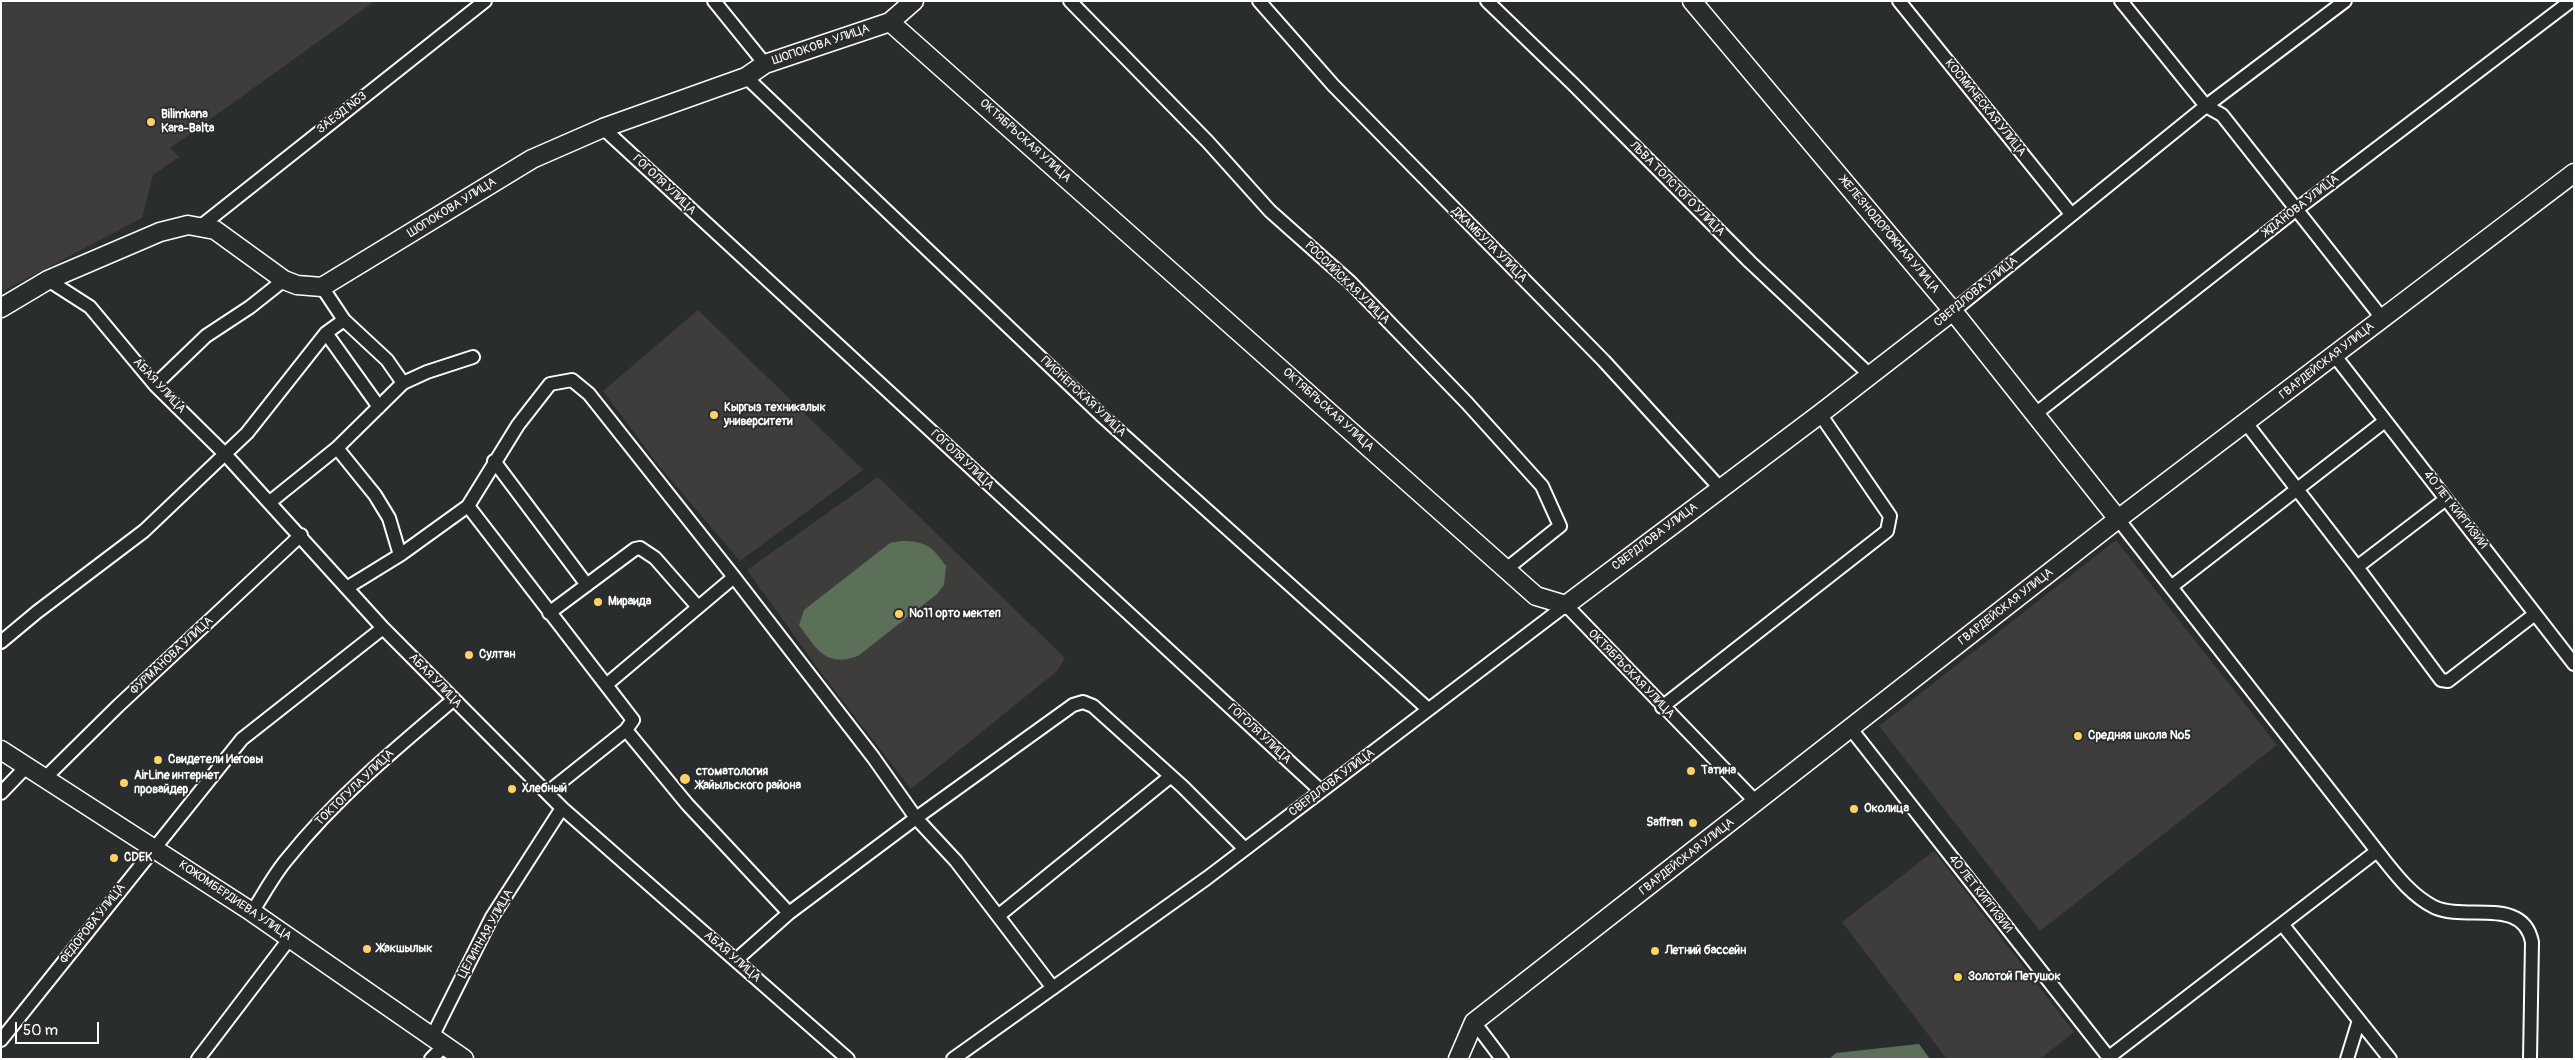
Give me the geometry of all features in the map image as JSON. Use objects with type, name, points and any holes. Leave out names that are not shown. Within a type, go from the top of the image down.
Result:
[{"type":"street","name":"ЗАЕЗД №3","points":[[201,226],[485,1]]},
{"type":"street","points":[[714,1],[765,64]]},
{"type":"street","name":"РОССИЙСКАЯ УЛИЦА","points":[[1070,1],[1208,142],[1270,211],[1350,282],[1440,374],[1542,486],[1560,526],[1505,570]]},
{"type":"street","name":"ДЖАМБУЛА УЛИЦА","points":[[1259,1],[1333,85],[1604,361],[1720,488]]},
{"type":"street","name":"ЛЬВА ТОЛСТОГО УЛИЦА","points":[[1487,1],[1573,84],[1750,262],[1870,375]]},
{"type":"street","name":"ЖЕЛЕЗНОДОРОЖНАЯ УЛИЦА","points":[[1692,1],[1953,312],[2118,519]]},
{"type":"street","name":"КОСМИЧЕСКАЯ УЛИЦА","points":[[1899,1],[2071,214]]},
{"type":"street","points":[[2121,1],[2206,106],[2222,116],[2382,318]]},
{"type":"street","name":"СВЕРДЛОВА УЛИЦА","points":[[953,1059],[1245,850],[1428,709],[1820,414],[1953,312],[2206,106],[2345,1]]},
{"type":"street","name":"ЖДАНОВА УЛИЦА","points":[[2034,415],[2297,209],[2571,1]]},
{"type":"street","name":"ШОПОКОВА УЛИЦА","points":[[322,287],[532,159],[603,128],[746,77],[765,64],[890,22],[909,3]]},
{"type":"street","name":"ОКТЯБРЬСКАЯ УЛИЦА","points":[[890,22],[1505,570],[1536,596],[1566,605],[1757,803]]},
{"type":"street","name":"ПИОНЕРСКАЯ УЛИЦА","points":[[746,77],[1102,415],[1428,709]]},
{"type":"street","name":"ГОГОЛЯ УЛИЦА","points":[[603,128],[1321,791]]},
{"type":"street","name":"ГВАРДЕЙСКАЯ УЛИЦА","points":[[1458,1059],[1474,1022],[1757,803],[2118,519],[2574,173]]},
{"type":"street","points":[[1,308],[48,280],[160,232],[188,225],[201,226],[215,230],[284,280],[298,286],[322,287],[344,320],[381,354],[402,383]]},
{"type":"street","name":"АБАЯ УЛИЦА","points":[[48,280],[90,307],[155,385],[225,454],[384,628],[453,700],[562,808],[848,1059]]},
{"type":"street","points":[[155,385],[206,336],[250,307],[284,280]]},
{"type":"street","points":[[1,642],[37,612],[144,531],[247,433],[326,333],[344,320]]},
{"type":"street","points":[[326,333],[379,407]]},
{"type":"street","name":"40 ЛЕТ КИРГИЗИИ","points":[[2335,356],[2574,664]]},
{"type":"street","points":[[270,502],[337,448],[402,383],[472,357]]},
{"type":"street","points":[[348,587],[400,555],[468,506],[494,461],[550,384],[572,380],[589,394],[734,576],[873,757],[916,818],[956,861],[1053,988]]},
{"type":"street","points":[[1662,706],[1887,531],[1890,516],[1820,414]]},
{"type":"street","points":[[2172,587],[2386,421]]},
{"type":"street","points":[[2246,423],[2357,567],[2438,679],[2444,682],[2535,614]]},
{"type":"street","points":[[337,448],[375,496],[389,518],[400,555]]},
{"type":"street","points":[[494,461],[587,585]]},
{"type":"street","points":[[2357,567],[2446,499]]},
{"type":"street","points":[[468,506],[632,719],[632,724],[626,730],[547,793]]},
{"type":"street","points":[[2118,519],[2377,851],[2417,898],[2436,908],[2507,914],[2521,920],[2530,929],[2532,942],[2530,1059]]},
{"type":"street","name":"ФУРМАНОВА УЛИЦА","points":[[45,778],[118,706],[301,535]]},
{"type":"street","points":[[549,613],[635,549],[640,548],[655,558],[698,607]]},
{"type":"street","points":[[606,685],[734,576]]},
{"type":"street","name":"ФЕДОРОВА УЛИЦА","points":[[1,1040],[242,739],[384,628]]},
{"type":"street","name":"ТОКТОГУЛА УЛИЦА","points":[[252,912],[287,858],[333,806],[395,748],[453,700]]},
{"type":"street","points":[[736,960],[788,913],[916,818],[1079,702],[1093,706],[1171,776],[1245,850]]},
{"type":"street","name":"40 ЛЕТ КИРГИЗИИ","points":[[1850,729],[2109,1058]]},
{"type":"street","points":[[626,730],[686,804],[788,913]]},
{"type":"street","name":"КОЖОМБЕРДИЕВА УЛИЦА","points":[[1,750],[252,912],[464,1059]]},
{"type":"street","points":[[1,793],[27,766]]},
{"type":"street","points":[[998,916],[1171,776]]},
{"type":"street","name":"ЦЕЛИННАЯ УЛИЦА","points":[[431,1059],[492,917],[562,808]]},
{"type":"street","points":[[2109,1058],[2377,851]]},
{"type":"street","points":[[2282,924],[2390,1059]]},
{"type":"street","points":[[198,1059],[290,938]]},
{"type":"street","points":[[2347,1059],[2359,1020]]},
{"type":"street","points":[[1474,1022],[1502,1059]]},
{"type":"shaded area","points":[[1,1],[375,1],[170,148],[179,157],[153,175],[142,218],[1,292]]},
{"type":"shaded area","name":"Кыргыз техникалык университети","points":[[698,310],[863,470],[740,561],[660,467],[603,391]]},
{"type":"shaded area","name":"№11 орто мектеп","points":[[878,477],[1065,658],[1057,671],[911,789],[825,678],[747,570]]},
{"type":"shaded area","name":"Средняя школа №5","points":[[2116,540],[2277,745],[2040,931],[1879,726]]},
{"type":"shaded area","name":"Золотой Петушок","points":[[1934,851],[2074,1032],[2040,1059],[1947,1059],[1842,922]]},
{"type":"green space","points":[[901,541],[916,542],[932,549],[946,566],[944,585],[937,594],[858,656],[837,659],[829,658],[822,654],[799,625],[804,610],[890,543]]},
{"type":"green space","points":[[1919,1044],[1930,1059],[1829,1059],[1836,1053]]},
{"type":"place","name":"Bilimkana Kara-Balta","points":[[151,122]]},
{"type":"place","name":"Кыргыз техникалык университети","points":[[714,415]]},
{"type":"place","name":"Мираида","points":[[598,602]]},
{"type":"place","name":"№11 орто мектеп","points":[[899,614]]},
{"type":"place","name":"Султан","points":[[469,655]]},
{"type":"place","name":"Средняя школа №5","points":[[2078,736]]},
{"type":"place","name":"Свидетели Иеговы","points":[[158,760]]},
{"type":"place","name":"Татина","points":[[1691,771]]},
{"type":"place","name":"стоматология Жайыльского района","points":[[685,779]]},
{"type":"place","name":"AirLine интернет провайдер","points":[[124,783]]},
{"type":"place","name":"Хлебный","points":[[512,789]]},
{"type":"place","name":"Околица","points":[[1854,809]]},
{"type":"place","name":"Saffran","points":[[1693,823]]},
{"type":"place","name":"CDEK","points":[[114,858]]},
{"type":"place","name":"Жакшылык","points":[[367,949]]},
{"type":"place","name":"Летний бассейн","points":[[1655,951]]},
{"type":"place","name":"Золотой Петушок","points":[[1958,977]]}]
